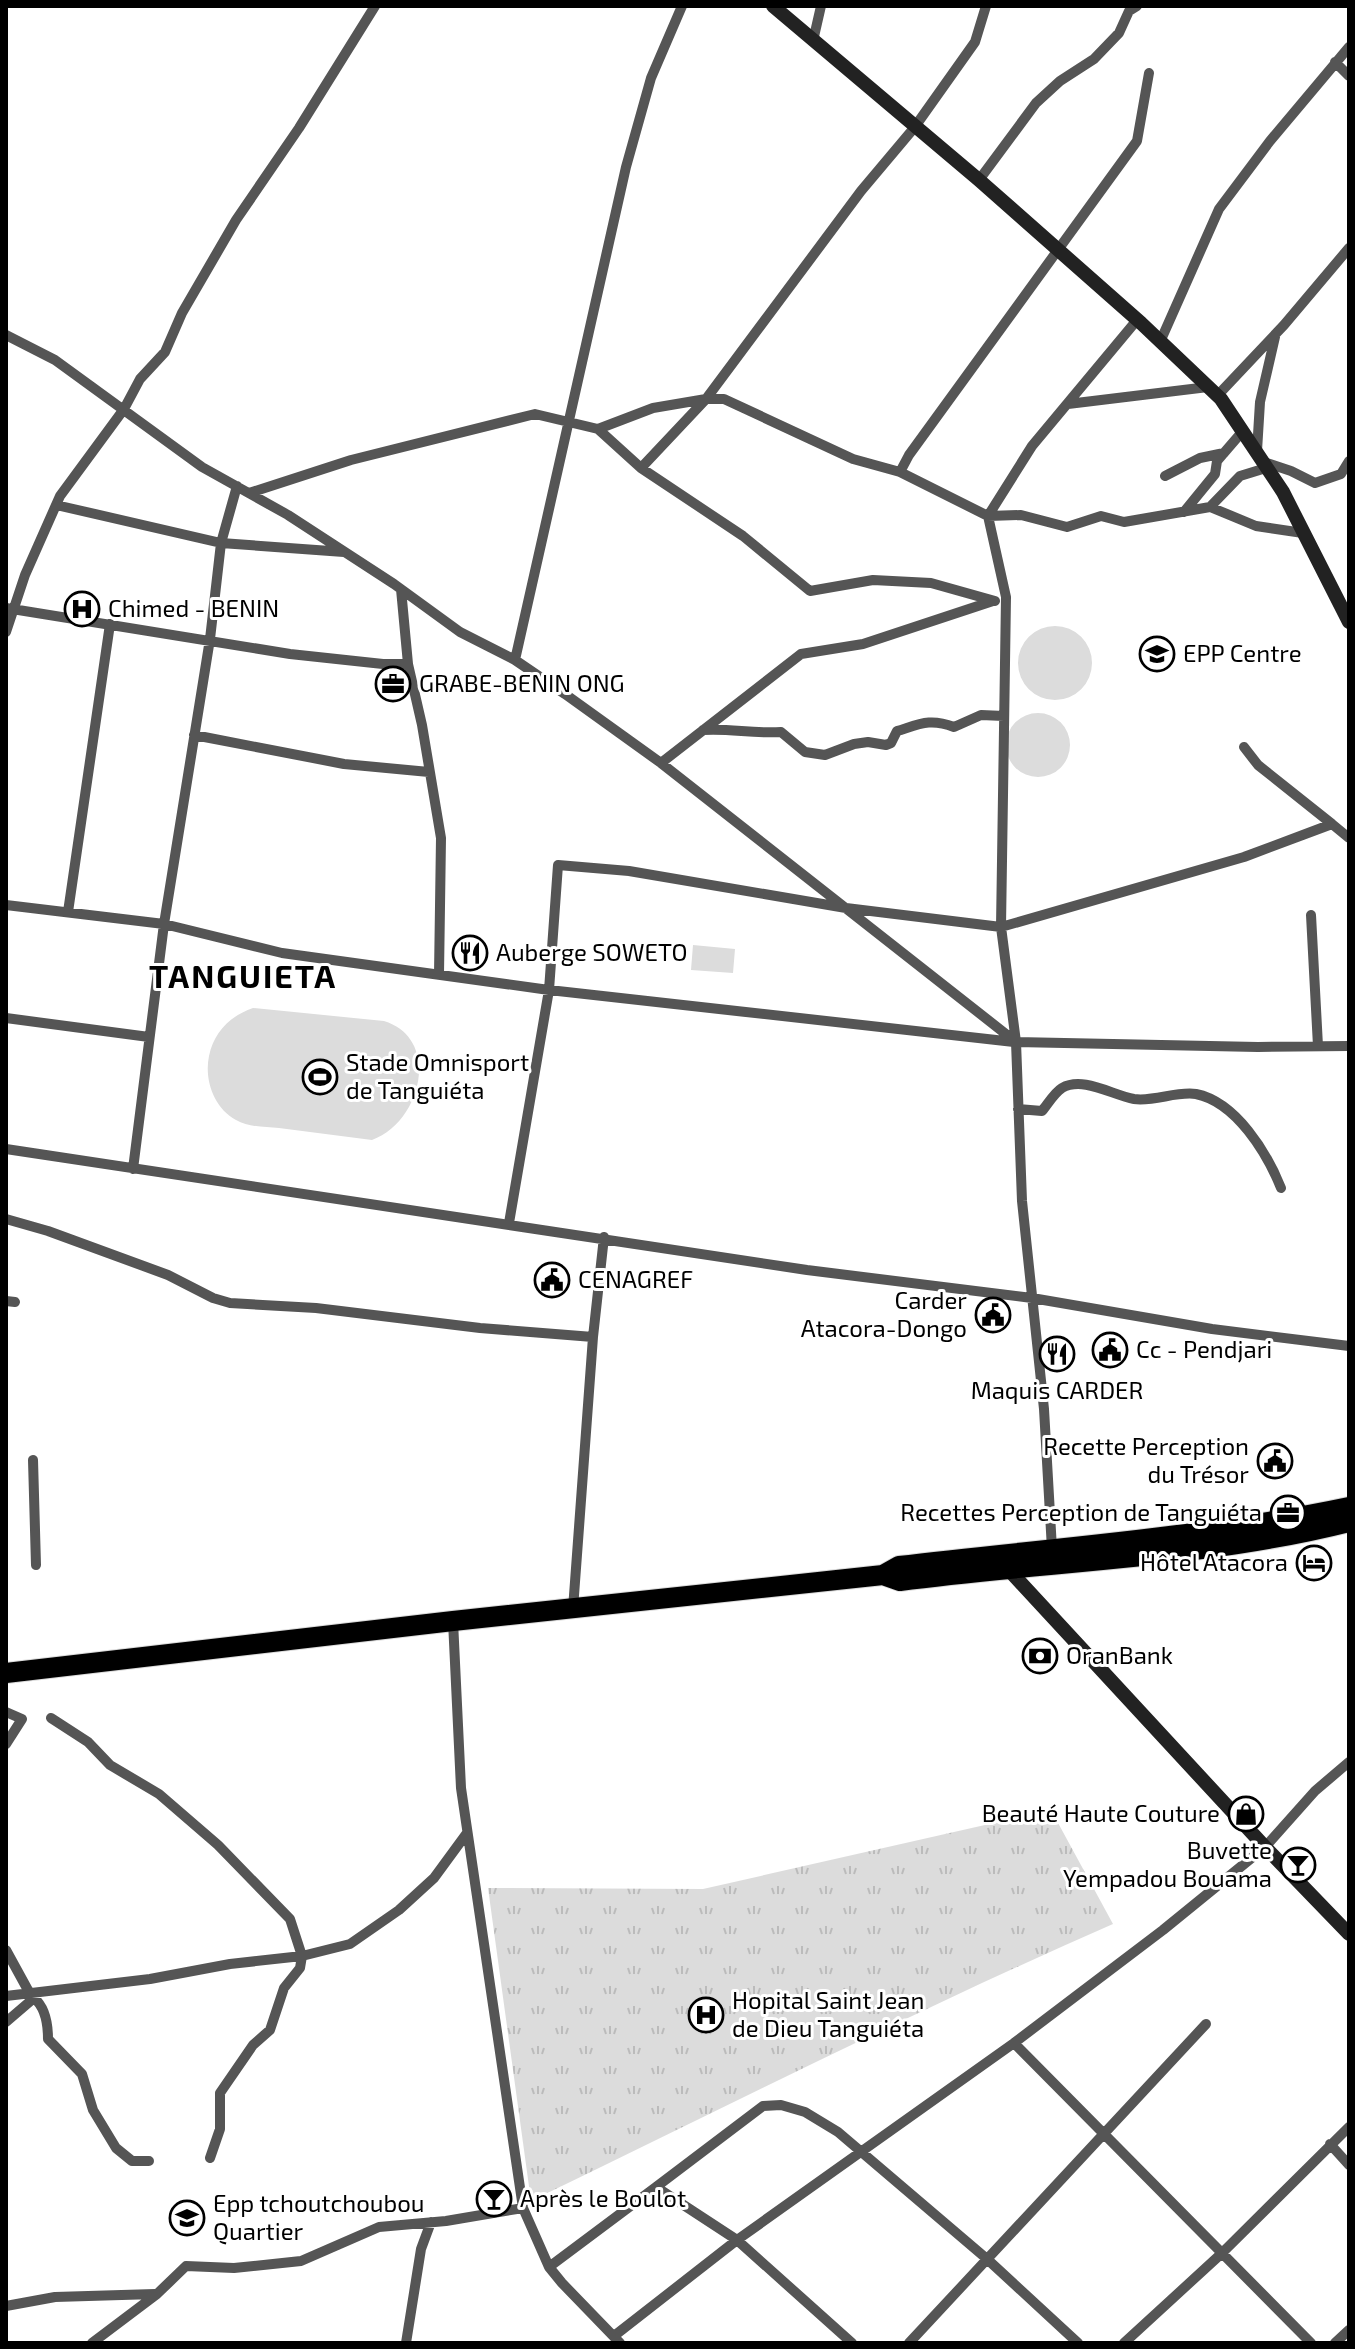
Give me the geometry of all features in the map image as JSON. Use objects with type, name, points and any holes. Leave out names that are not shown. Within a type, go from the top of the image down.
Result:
[{"type":"highway","points":[[6,1674],[453,1621],[883,1575],[899,1566],[1213,1549],[1349,1507]]},
{"type":"highway","points":[[1007,1561],[1052,1549],[1349,1522]]},
{"type":"street","points":[[6,632],[10,608],[56,505],[124,409],[140,379],[165,352],[182,313],[236,220],[299,128],[375,6]]},
{"type":"street","points":[[515,660],[626,167],[651,78],[682,6]]},
{"type":"street","points":[[773,6],[979,180],[1137,320],[1212,392],[1262,461],[1349,622]]},
{"type":"street","points":[[813,41],[821,6]]},
{"type":"street","points":[[641,468],[706,399],[861,191],[914,128],[975,42],[986,6]]},
{"type":"street","points":[[979,180],[1036,103],[1060,81],[1094,59],[1119,33],[1129,11],[1137,6]]},
{"type":"street","points":[[1160,342],[1219,209],[1270,141],[1349,47]]},
{"type":"street","points":[[1335,62],[1349,76]]},
{"type":"street","points":[[900,472],[909,455],[1137,141],[1149,73]]},
{"type":"street","points":[[1068,404],[1212,392],[1276,334],[1349,248]]},
{"type":"street","points":[[1052,1549],[1044,1409],[1022,1201],[1016,1042],[1001,927],[1004,716],[1000,599],[988,516],[1032,446],[1137,320]]},
{"type":"street","points":[[1262,461],[1260,402],[1276,334]]},
{"type":"street","points":[[6,335],[55,360],[202,467],[346,552],[460,632],[515,660],[661,763],[1016,1042]]},
{"type":"street","points":[[598,429],[653,408],[724,399],[853,459],[900,472],[988,516],[1021,515],[1067,527],[1101,516],[1124,522],[1210,507],[1256,526],[1303,533]]},
{"type":"street","points":[[249,493],[351,460],[535,414],[598,429],[641,468],[743,536],[810,591],[873,580],[931,583],[1000,599]]},
{"type":"street","points":[[1184,512],[1215,474],[1217,461],[1242,432]]},
{"type":"street","points":[[1165,476],[1200,458],[1224,453]]},
{"type":"street","points":[[1262,461],[1315,483],[1341,474],[1349,461]]},
{"type":"street","points":[[1210,507],[1240,476],[1262,461]]},
{"type":"street","points":[[133,1169],[164,924],[210,639],[221,543],[237,486]]},
{"type":"street","points":[[56,505],[221,543],[346,552]]},
{"type":"street","points":[[401,589],[408,664],[441,838],[439,974]]},
{"type":"street","points":[[661,763],[801,654],[863,644],[1000,599]]},
{"type":"street","points":[[10,608],[290,654],[408,664]]},
{"type":"street","points":[[68,912],[110,624]]},
{"type":"street","points":[[702,730],[728,728],[760,733],[781,732],[805,752],[825,755],[854,744],[868,742],[886,745],[897,731],[929,721],[954,727],[981,715],[1004,716]]},
{"type":"street","points":[[194,735],[344,764],[429,772]]},
{"type":"street","points":[[1244,747],[1258,765],[1349,838]]},
{"type":"street","points":[[509,1223],[549,990],[558,865],[629,871],[846,908],[1001,927],[1244,857],[1332,824]]},
{"type":"street","points":[[6,905],[164,924],[282,953],[549,990],[1016,1042],[1349,1046]]},
{"type":"street","points":[[1311,915],[1318,1046]]},
{"type":"street","points":[[6,1018],[149,1037]]},
{"type":"street","points":[[1018,1109],[1042,1111],[1061,1089],[1079,1083],[1139,1100],[1196,1094],[1230,1110],[1245,1126],[1274,1170],[1281,1188]]},
{"type":"street","points":[[6,1149],[807,1270],[1032,1298],[1212,1329],[1349,1346]]},
{"type":"street","points":[[6,1219],[168,1275],[213,1298],[230,1303],[316,1308],[480,1328],[593,1337]]},
{"type":"street","points":[[573,1609],[593,1337],[604,1237]]},
{"type":"street","points":[[33,1460],[36,1565]]},
{"type":"street","points":[[1007,1561],[1265,1847],[1348,1930]]},
{"type":"street","points":[[453,1621],[461,1788],[523,2208],[549,2267],[617,2340],[737,2240],[1014,2043],[1163,1930],[1265,1847],[1315,1791],[1349,1762]]},
{"type":"street","points":[[6,1712],[22,1719],[6,1744]]},
{"type":"street","points":[[51,1718],[88,1742],[110,1765],[159,1794],[218,1845],[290,1919],[302,1956],[300,1968],[284,1988],[270,2030],[253,2045],[220,2093],[220,2129],[210,2158]]},
{"type":"street","points":[[6,1996],[150,1979],[230,1964],[302,1956],[350,1944],[399,1910],[434,1878],[467,1833]]},
{"type":"street","points":[[6,1950],[40,2003],[48,2024],[48,2039],[82,2074],[93,2110],[116,2148],[132,2161],[149,2161]]},
{"type":"street","points":[[6,2022],[33,1994]]},
{"type":"street","points":[[909,2343],[1206,2024]]},
{"type":"street","points":[[1014,2043],[1311,2343]]},
{"type":"street","points":[[549,2267],[763,2106],[781,2105],[805,2112],[838,2132],[987,2259],[1078,2343]]},
{"type":"street","points":[[1124,2343],[1221,2254],[1349,2127]]},
{"type":"street","points":[[1330,2144],[1349,2165]]},
{"type":"street","points":[[656,2187],[737,2240],[852,2343]]},
{"type":"street","points":[[92,2343],[157,2294],[186,2266],[234,2268],[301,2261],[379,2227],[523,2208]]},
{"type":"street","points":[[406,2343],[421,2249],[431,2222]]},
{"type":"street","points":[[6,2306],[55,2297],[157,2294]]},
{"type":"street","points":[[1335,2343],[1349,2330]]},
{"type":"green space","points":[[1048,626],[1062,626],[1076,632],[1086,642],[1092,663],[1090,677],[1076,694],[1062,700],[1048,700],[1034,694],[1024,684],[1018,670],[1018,656],[1024,642],[1034,632]]},
{"type":"green space","points":[[1038,713],[1056,719],[1064,727],[1070,745],[1064,763],[1056,771],[1038,777],[1020,771],[1012,763],[1006,745],[1012,727],[1020,719]]},
{"type":"green space","points":[[693,945],[735,949],[733,973],[691,970]]},
{"type":"green space","points":[[253,1008],[384,1021],[402,1031],[413,1045],[419,1062],[413,1100],[403,1117],[389,1131],[372,1140],[251,1125],[228,1115],[212,1092],[208,1074],[209,1056],[224,1026]]},
{"type":"green space","points":[[1051,1810],[1113,1924],[893,2025],[531,2201],[488,1888],[703,1889]]},
{"type":"place","name":"Chimed - BENIN","points":[[82,609]]},
{"type":"place","name":"EPP Centre","points":[[1157,654]]},
{"type":"place","name":"GRABE-BENIN ONG","points":[[393,684]]},
{"type":"place","name":"Auberge SOWETO","points":[[470,953]]},
{"type":"place","name":"Stade Omnisport de Tanguiéta","points":[[320,1077]]},
{"type":"place","name":"CENAGREF","points":[[552,1280]]},
{"type":"place","name":"Carder Atacora-Dongo","points":[[993,1315]]},
{"type":"place","name":"Cc - Pendjari","points":[[1110,1350]]},
{"type":"place","name":"Maquis CARDER","points":[[1057,1354]]},
{"type":"place","name":"Recette Perception du Trésor","points":[[1275,1461]]},
{"type":"place","name":"Recettes Perception de Tanguiéta","points":[[1288,1513]]},
{"type":"place","name":"Hôtel Atacora","points":[[1314,1563]]},
{"type":"place","name":"OranBank","points":[[1040,1656]]},
{"type":"place","name":"Beauté Haute Couture","points":[[1246,1814]]},
{"type":"place","name":"Buvette Yempadou Bouama","points":[[1298,1865]]},
{"type":"place","name":"Hopital Saint Jean de Dieu Tanguiéta","points":[[706,2015]]},
{"type":"place","name":"Après le Boulot","points":[[494,2199]]},
{"type":"place","name":"Epp tchoutchoubou Quartier","points":[[187,2218]]},
{"type":"district","name":"TANGUIETA","points":[[243,977]]}]
